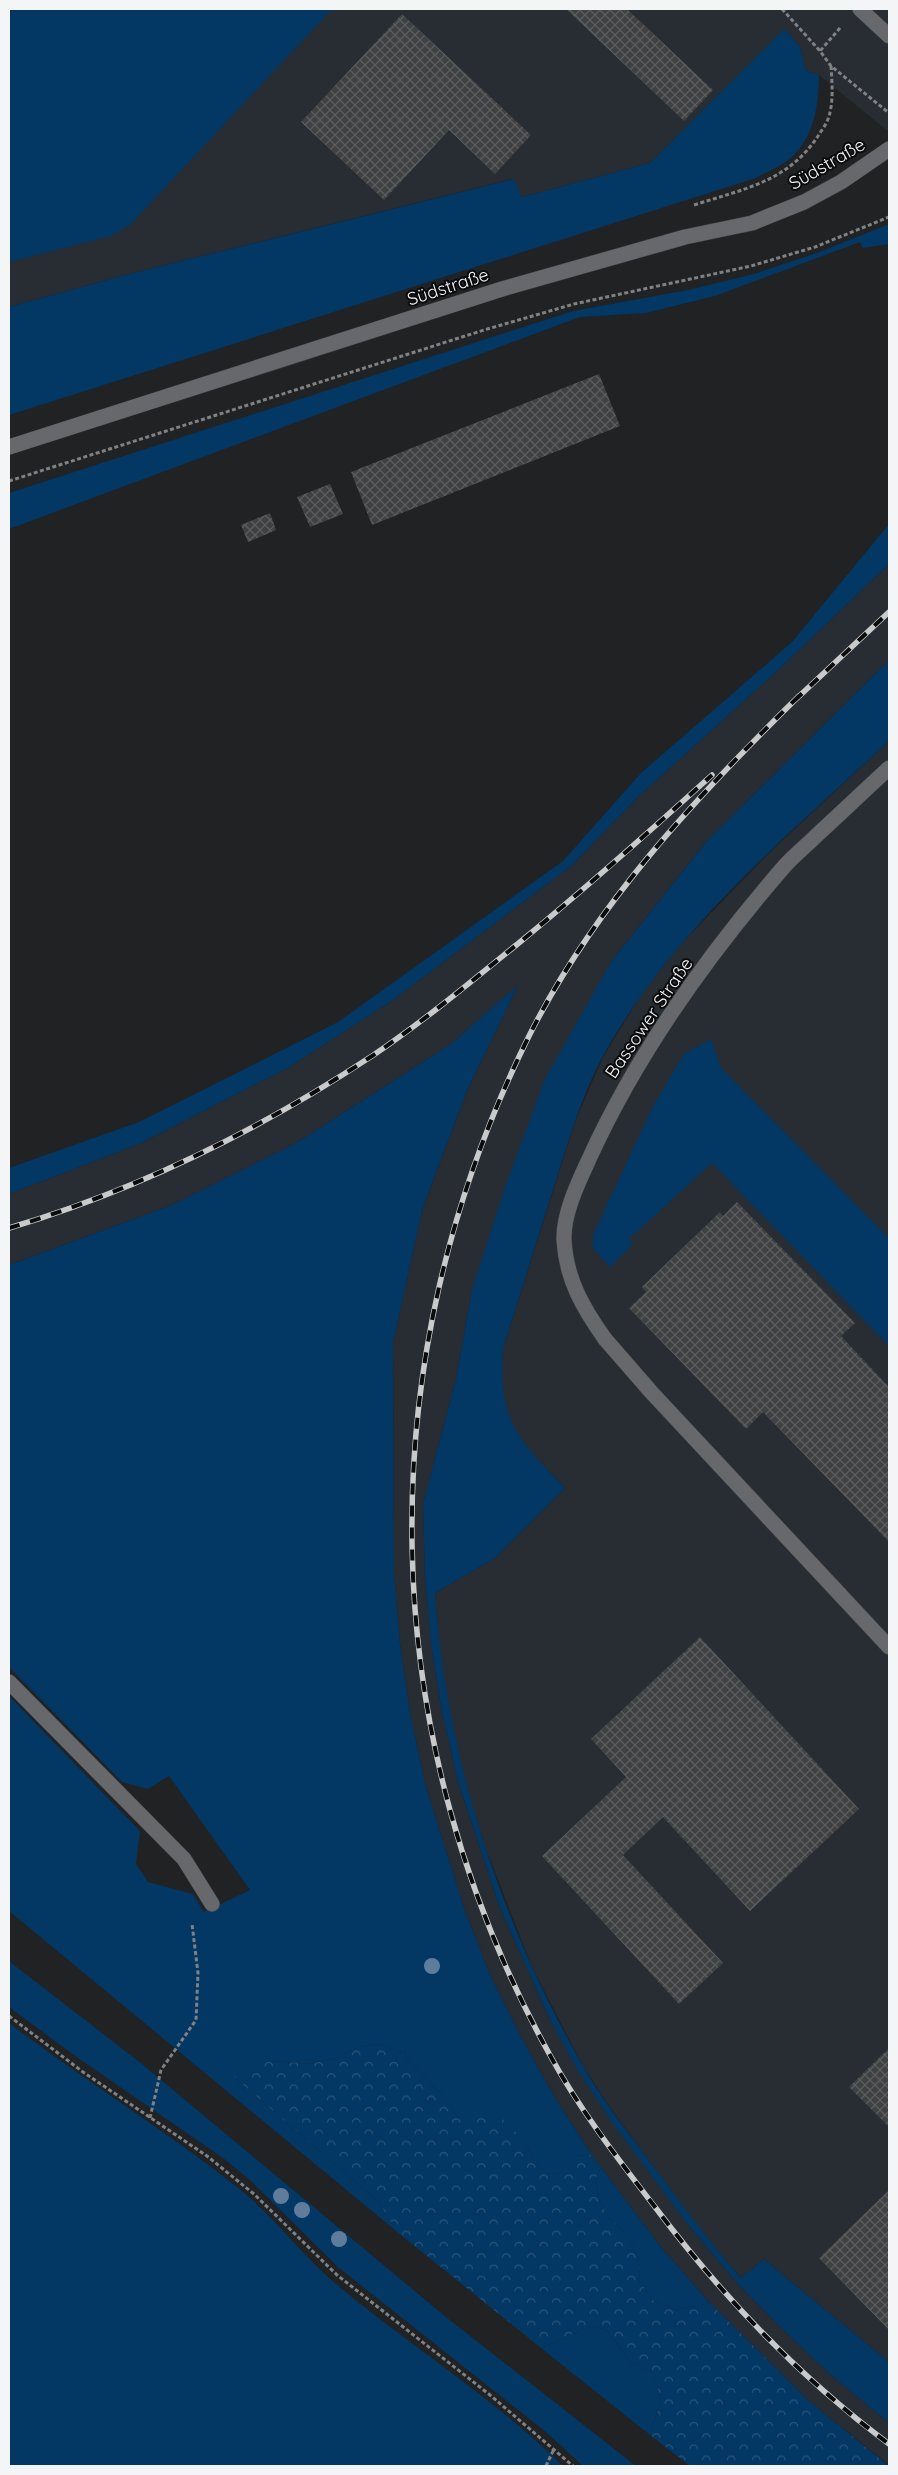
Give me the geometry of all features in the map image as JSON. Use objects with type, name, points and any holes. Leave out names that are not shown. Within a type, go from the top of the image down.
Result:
[{"type":"street","points":[[860,9],[889,36]]},
{"type":"street","name":"Südstraße","points":[[9,447],[502,289],[685,237],[752,223],[804,202],[841,182],[889,149]]},
{"type":"street","name":"Bassower Straße","points":[[889,768],[783,868],[667,1018],[629,1079],[602,1131],[581,1177],[570,1208],[564,1238],[567,1264],[573,1288],[587,1314],[605,1339],[652,1393],[889,1647]]},
{"type":"street","points":[[9,1682],[184,1859],[212,1904]]},
{"type":"path","points":[[782,9],[831,66],[889,113]]},
{"type":"path","points":[[820,51],[844,23]]},
{"type":"path","points":[[9,481],[574,304],[751,266],[815,247],[889,216]]},
{"type":"path","points":[[150,2118],[161,2070],[196,2020],[198,1973],[191,1916]]},
{"type":"path","points":[[9,2016],[150,2118],[207,2156],[254,2194],[337,2275],[490,2395],[573,2466]]},
{"type":"path","points":[[546,2466],[554,2449]]},
{"type":"shaded area","points":[[9,9],[889,9],[889,132],[819,75],[806,71],[800,47],[784,30],[650,163],[522,197],[513,179],[129,274],[9,307]]},
{"type":"shaded area","points":[[889,564],[889,660],[706,842],[611,962],[472,1290],[456,1379],[423,1504],[425,1576],[431,1644],[442,1713],[458,1781],[499,1906],[550,2020],[689,2226],[737,2283],[780,2327],[832,2376],[889,2423],[889,2465],[809,2401],[710,2303],[660,2246],[592,2155],[555,2098],[491,1977],[465,1911],[426,1787],[411,1718],[400,1644],[394,1573],[393,1343],[423,1207],[467,1091],[517,987],[451,1044],[296,1143],[172,1205],[9,1265],[9,1194],[139,1144],[288,1068],[393,1000],[571,866],[640,795],[775,673]]},
{"type":"shaded area","points":[[889,741],[889,2362],[764,2259],[741,2278],[694,2222],[609,2106],[583,2066],[532,1967],[486,1849],[464,1780],[449,1711],[439,1643],[435,1593],[495,1558],[565,1488],[524,1445],[511,1424],[504,1401],[501,1376],[503,1349],[576,1119],[603,1057],[642,993],[679,946],[769,853]]},
{"type":"green space","points":[[9,9],[332,9],[130,225],[111,236],[9,262]]},
{"type":"green space","points":[[784,29],[800,47],[806,71],[819,75],[816,112],[808,135],[794,155],[781,165],[756,178],[9,415],[9,307],[129,274],[514,179],[522,197],[650,163]]},
{"type":"green space","points":[[889,224],[889,244],[863,248],[860,242],[715,296],[646,313],[580,317],[9,529],[9,493],[573,311],[688,290],[754,274],[817,253]]},
{"type":"green space","points":[[889,524],[889,564],[775,673],[640,795],[571,866],[393,1000],[288,1068],[139,1144],[9,1194],[9,1168],[139,1122],[338,1022],[563,861],[641,773],[792,642]]},
{"type":"green space","points":[[889,660],[889,741],[771,850],[697,927],[662,968],[631,1011],[595,1071],[570,1137],[503,1349],[502,1374],[504,1394],[514,1427],[535,1456],[565,1488],[495,1558],[435,1593],[441,1655],[452,1717],[465,1778],[482,1838],[503,1897],[527,1954],[553,2011],[583,2066],[626,2130],[690,2215],[741,2278],[764,2259],[889,2362],[889,2423],[832,2376],[780,2327],[737,2283],[689,2226],[611,2121],[577,2069],[550,2020],[499,1906],[458,1781],[442,1713],[431,1644],[425,1576],[423,1504],[456,1379],[472,1290],[505,1187],[545,1079],[611,962],[706,842]]},
{"type":"green space","points":[[518,985],[467,1091],[423,1207],[393,1343],[394,1573],[400,1644],[411,1718],[426,1787],[465,1911],[491,1977],[520,2035],[555,2098],[592,2155],[576,2156],[557,2175],[538,2170],[525,2142],[458,2119],[450,2103],[401,2053],[381,2044],[358,2047],[336,2058],[310,2064],[271,2061],[234,2077],[379,2202],[396,2231],[9,1911],[9,1696],[140,1831],[136,1864],[148,1882],[193,1894],[204,1912],[250,1890],[169,1776],[148,1789],[122,1782],[9,1667],[9,1265],[172,1205],[296,1143],[451,1044]]},
{"type":"green space","points":[[711,1039],[721,1068],[889,1238],[889,1346],[712,1163],[629,1239],[633,1244],[610,1267],[593,1248],[593,1235],[653,1106],[684,1054]]},
{"type":"green space","points":[[9,1961],[142,2064],[446,2317],[636,2466],[583,2466],[546,2432],[339,2268],[251,2181],[223,2158],[78,2058],[9,2007]]},
{"type":"green space","points":[[9,2023],[185,2148],[242,2191],[336,2284],[509,2418],[563,2466],[9,2466]]},
{"type":"green space","points":[[381,2044],[401,2053],[450,2103],[458,2119],[501,2117],[525,2142],[538,2170],[557,2175],[576,2156],[592,2155],[601,2167],[595,2180],[599,2199],[608,2217],[627,2234],[640,2262],[639,2280],[652,2300],[674,2310],[710,2303],[809,2401],[889,2466],[690,2466],[650,2435],[661,2400],[654,2374],[631,2362],[607,2330],[591,2326],[541,2348],[396,2231],[379,2202],[234,2077],[249,2067],[271,2061],[310,2064],[336,2058],[358,2047]]},
{"type":"green space","points":[[601,2167],[660,2246],[710,2303],[674,2310],[652,2300],[639,2280],[640,2262],[627,2234],[608,2217],[599,2199],[595,2180]]},
{"type":"green space","points":[[591,2326],[607,2330],[631,2362],[654,2374],[661,2400],[650,2435],[541,2348]]},
{"type":"building","points":[[566,9],[627,9],[713,90],[684,121]]},
{"type":"building","points":[[402,14],[531,135],[495,174],[449,130],[384,200],[301,122]]},
{"type":"building","points":[[599,374],[620,426],[372,525],[351,472]]},
{"type":"building","points":[[330,484],[343,514],[310,527],[297,497]]},
{"type":"building","points":[[270,513],[276,530],[248,542],[241,525]]},
{"type":"building","points":[[737,1202],[855,1323],[841,1336],[889,1387],[889,1542],[763,1412],[746,1429],[629,1308],[646,1292],[642,1287],[720,1212],[723,1216]]},
{"type":"building","points":[[700,1637],[859,1809],[750,1911],[663,1817],[623,1855],[723,1963],[679,2004],[542,1856],[626,1777],[591,1739]]},
{"type":"building","points":[[889,2048],[889,2127],[849,2087]]},
{"type":"building","points":[[889,2190],[889,2330],[819,2258]]},
{"type":"railway","points":[[794,701],[889,612]]},
{"type":"railway","points":[[799,696],[722,773],[650,855],[584,942],[555,988],[529,1036],[476,1161],[439,1289],[417,1419],[412,1550],[423,1680],[450,1809],[492,1935],[551,2057],[574,2096],[600,2134],[707,2272],[763,2334],[793,2363],[889,2444]]},
{"type":"railway","points":[[9,1228],[57,1213],[104,1195],[197,1155],[286,1108],[372,1056],[448,1000],[545,922],[712,775]]}]
